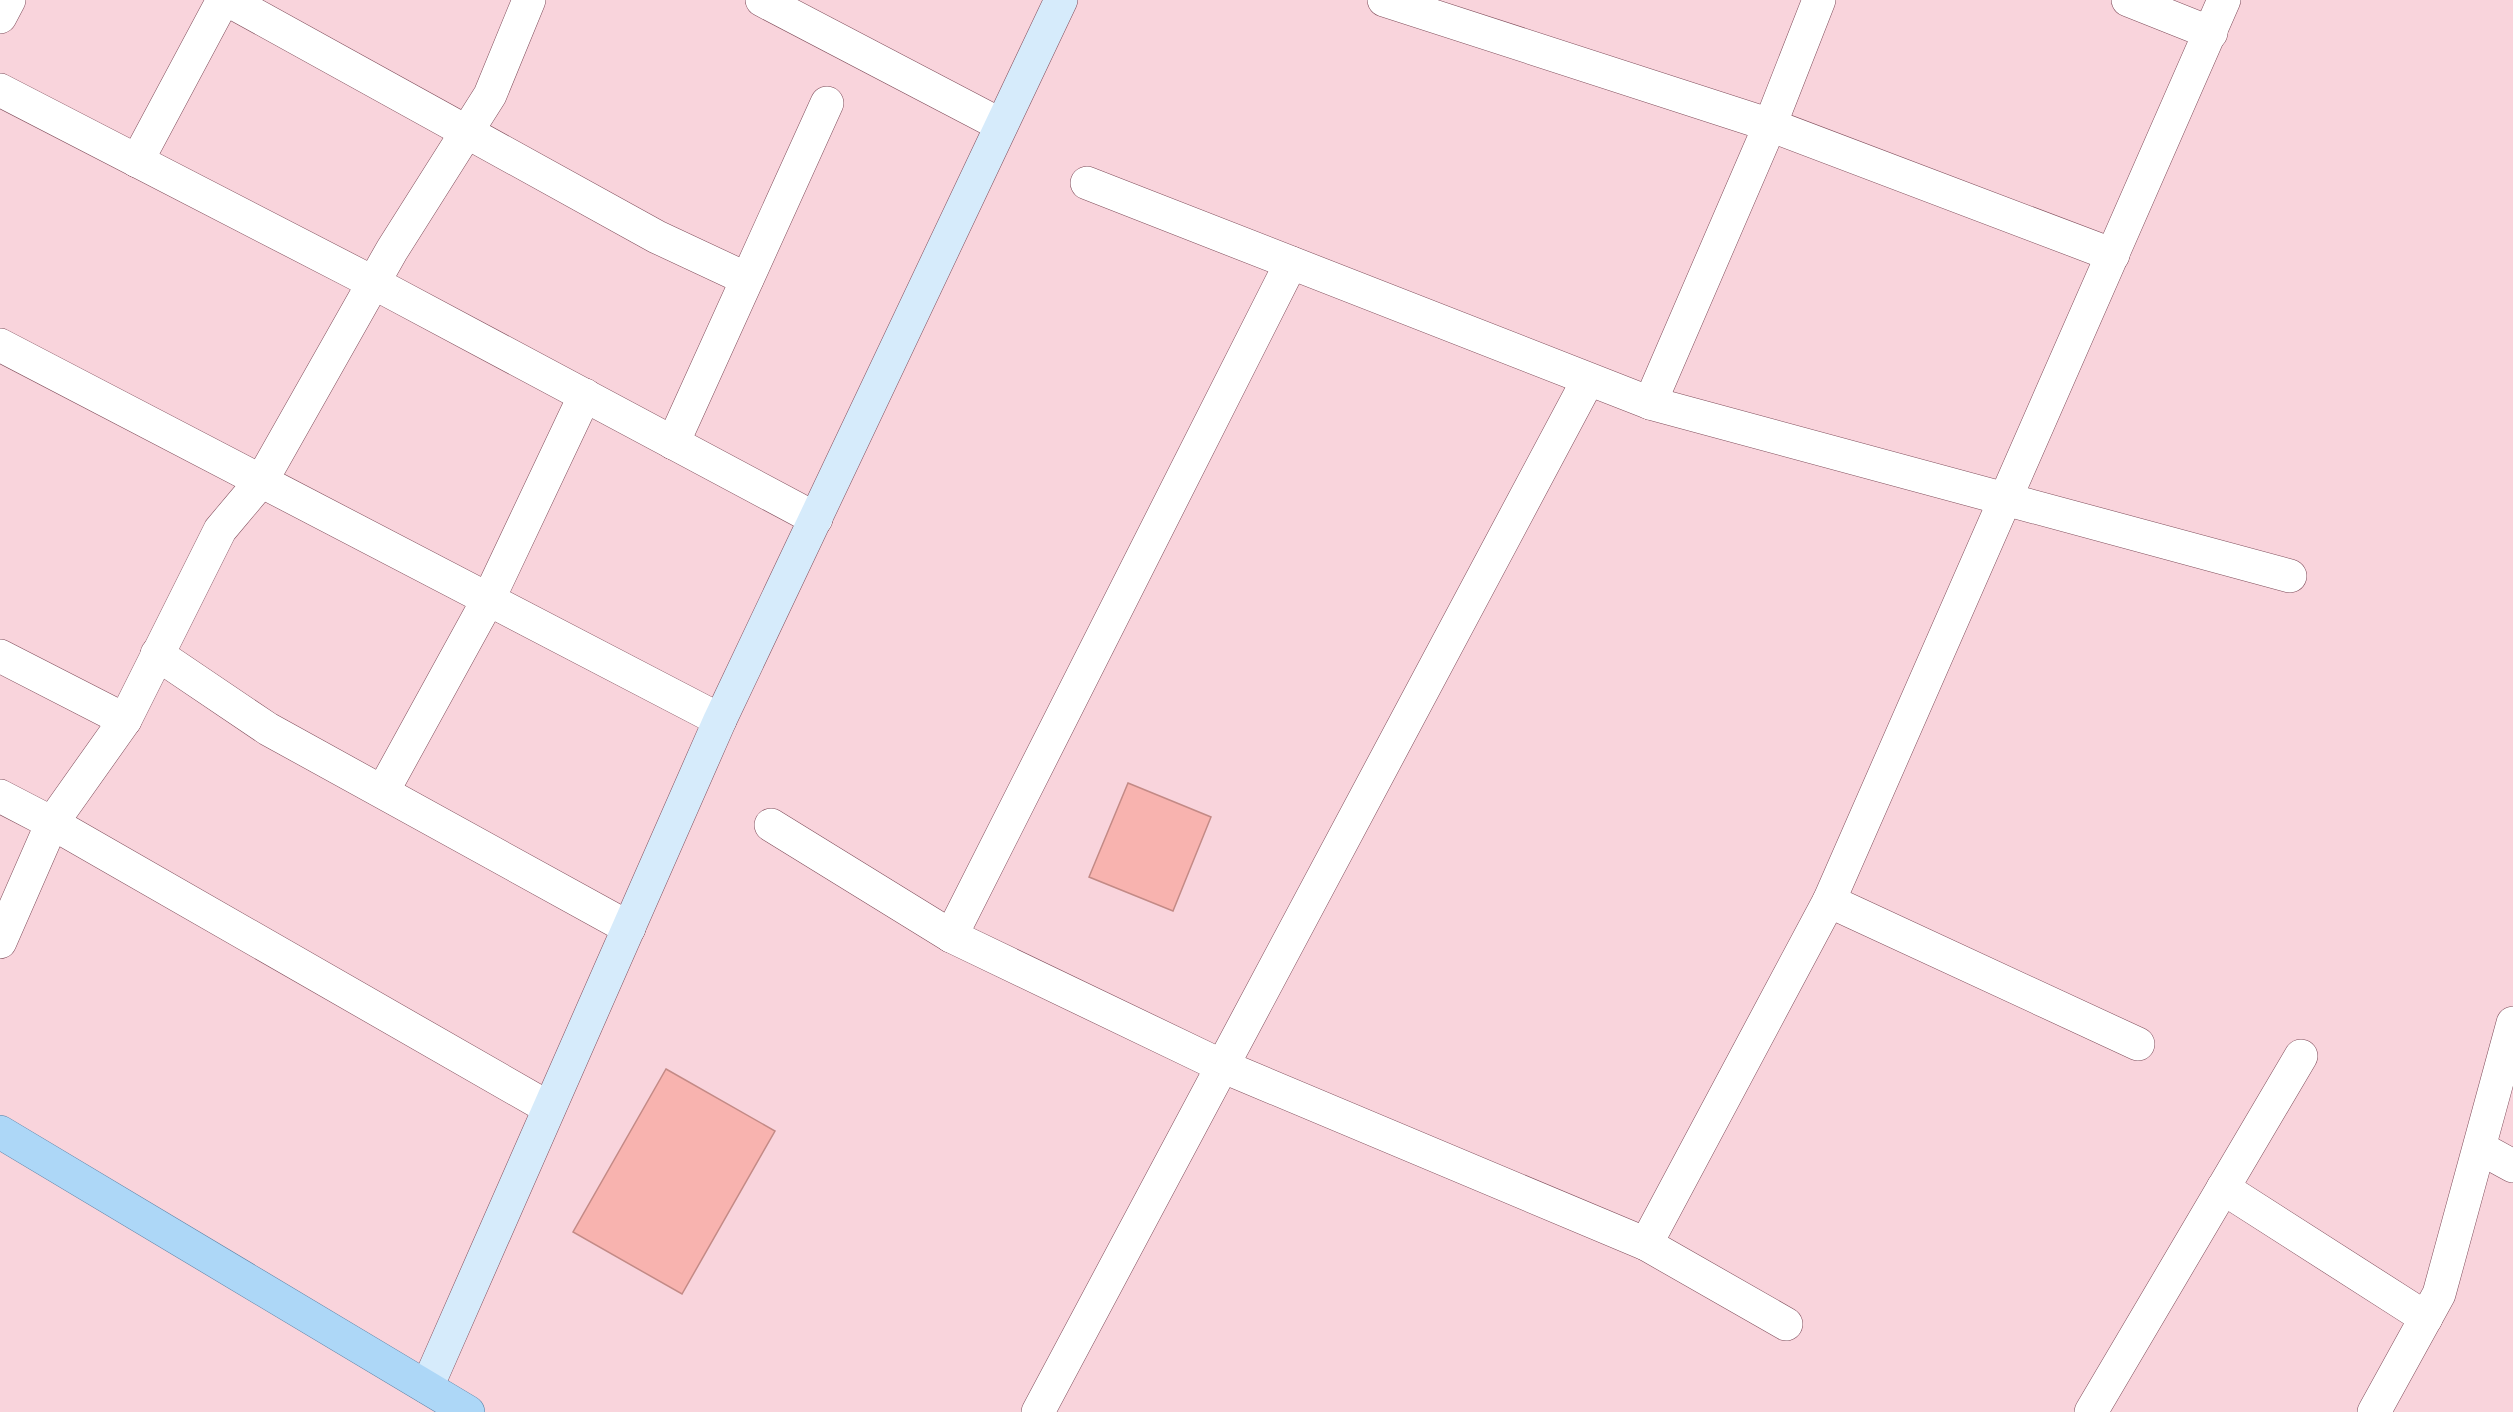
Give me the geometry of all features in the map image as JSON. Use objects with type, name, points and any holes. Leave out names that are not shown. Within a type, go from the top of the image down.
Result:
[{"type":"main road","points":[[0,1132],[468,1412]]},
{"type":"street","points":[[0,17],[9,0]]},
{"type":"street","points":[[137,161],[223,0]]},
{"type":"street","points":[[228,0],[657,237],[747,279]]},
{"type":"street","points":[[0,942],[52,823],[125,720],[220,530],[262,480],[392,250],[490,95],[529,0]]},
{"type":"street","points":[[762,0],[1001,125]]},
{"type":"street","points":[[427,1387],[720,720],[1061,0]]},
{"type":"street","points":[[1384,0],[1770,125],[2113,255]]},
{"type":"street","points":[[1650,404],[1770,125],[1819,0]]},
{"type":"street","points":[[2128,0],[2211,33]]},
{"type":"street","points":[[1646,1244],[1829,901],[2224,0]]},
{"type":"street","points":[[0,90],[374,283],[816,519]]},
{"type":"street","points":[[673,443],[827,103]]},
{"type":"street","points":[[1086,183],[1650,404],[2290,576]]},
{"type":"street","points":[[951,936],[1291,263]]},
{"type":"street","points":[[0,345],[720,720]]},
{"type":"street","points":[[1038,1412],[1588,380]]},
{"type":"street","points":[[383,791],[489,598],[585,395]]},
{"type":"street","points":[[157,654],[268,729],[629,928]]},
{"type":"street","points":[[0,656],[125,720]]},
{"type":"street","points":[[0,796],[52,823],[549,1108]]},
{"type":"street","points":[[771,825],[951,936],[1222,1066],[1646,1244],[1786,1324]]},
{"type":"street","points":[[1829,901],[2138,1044]]},
{"type":"street","points":[[2374,1412],[2439,1294],[2513,1023]]},
{"type":"street","points":[[2091,1412],[2301,1056]]},
{"type":"street","points":[[2480,1148],[2513,1167]]},
{"type":"street","points":[[2223,1188],[2426,1318]]},
{"type":"building","points":[[1128,783],[1211,817],[1173,911],[1089,877]]},
{"type":"building","points":[[666,1069],[775,1131],[682,1294],[573,1232]]}]
